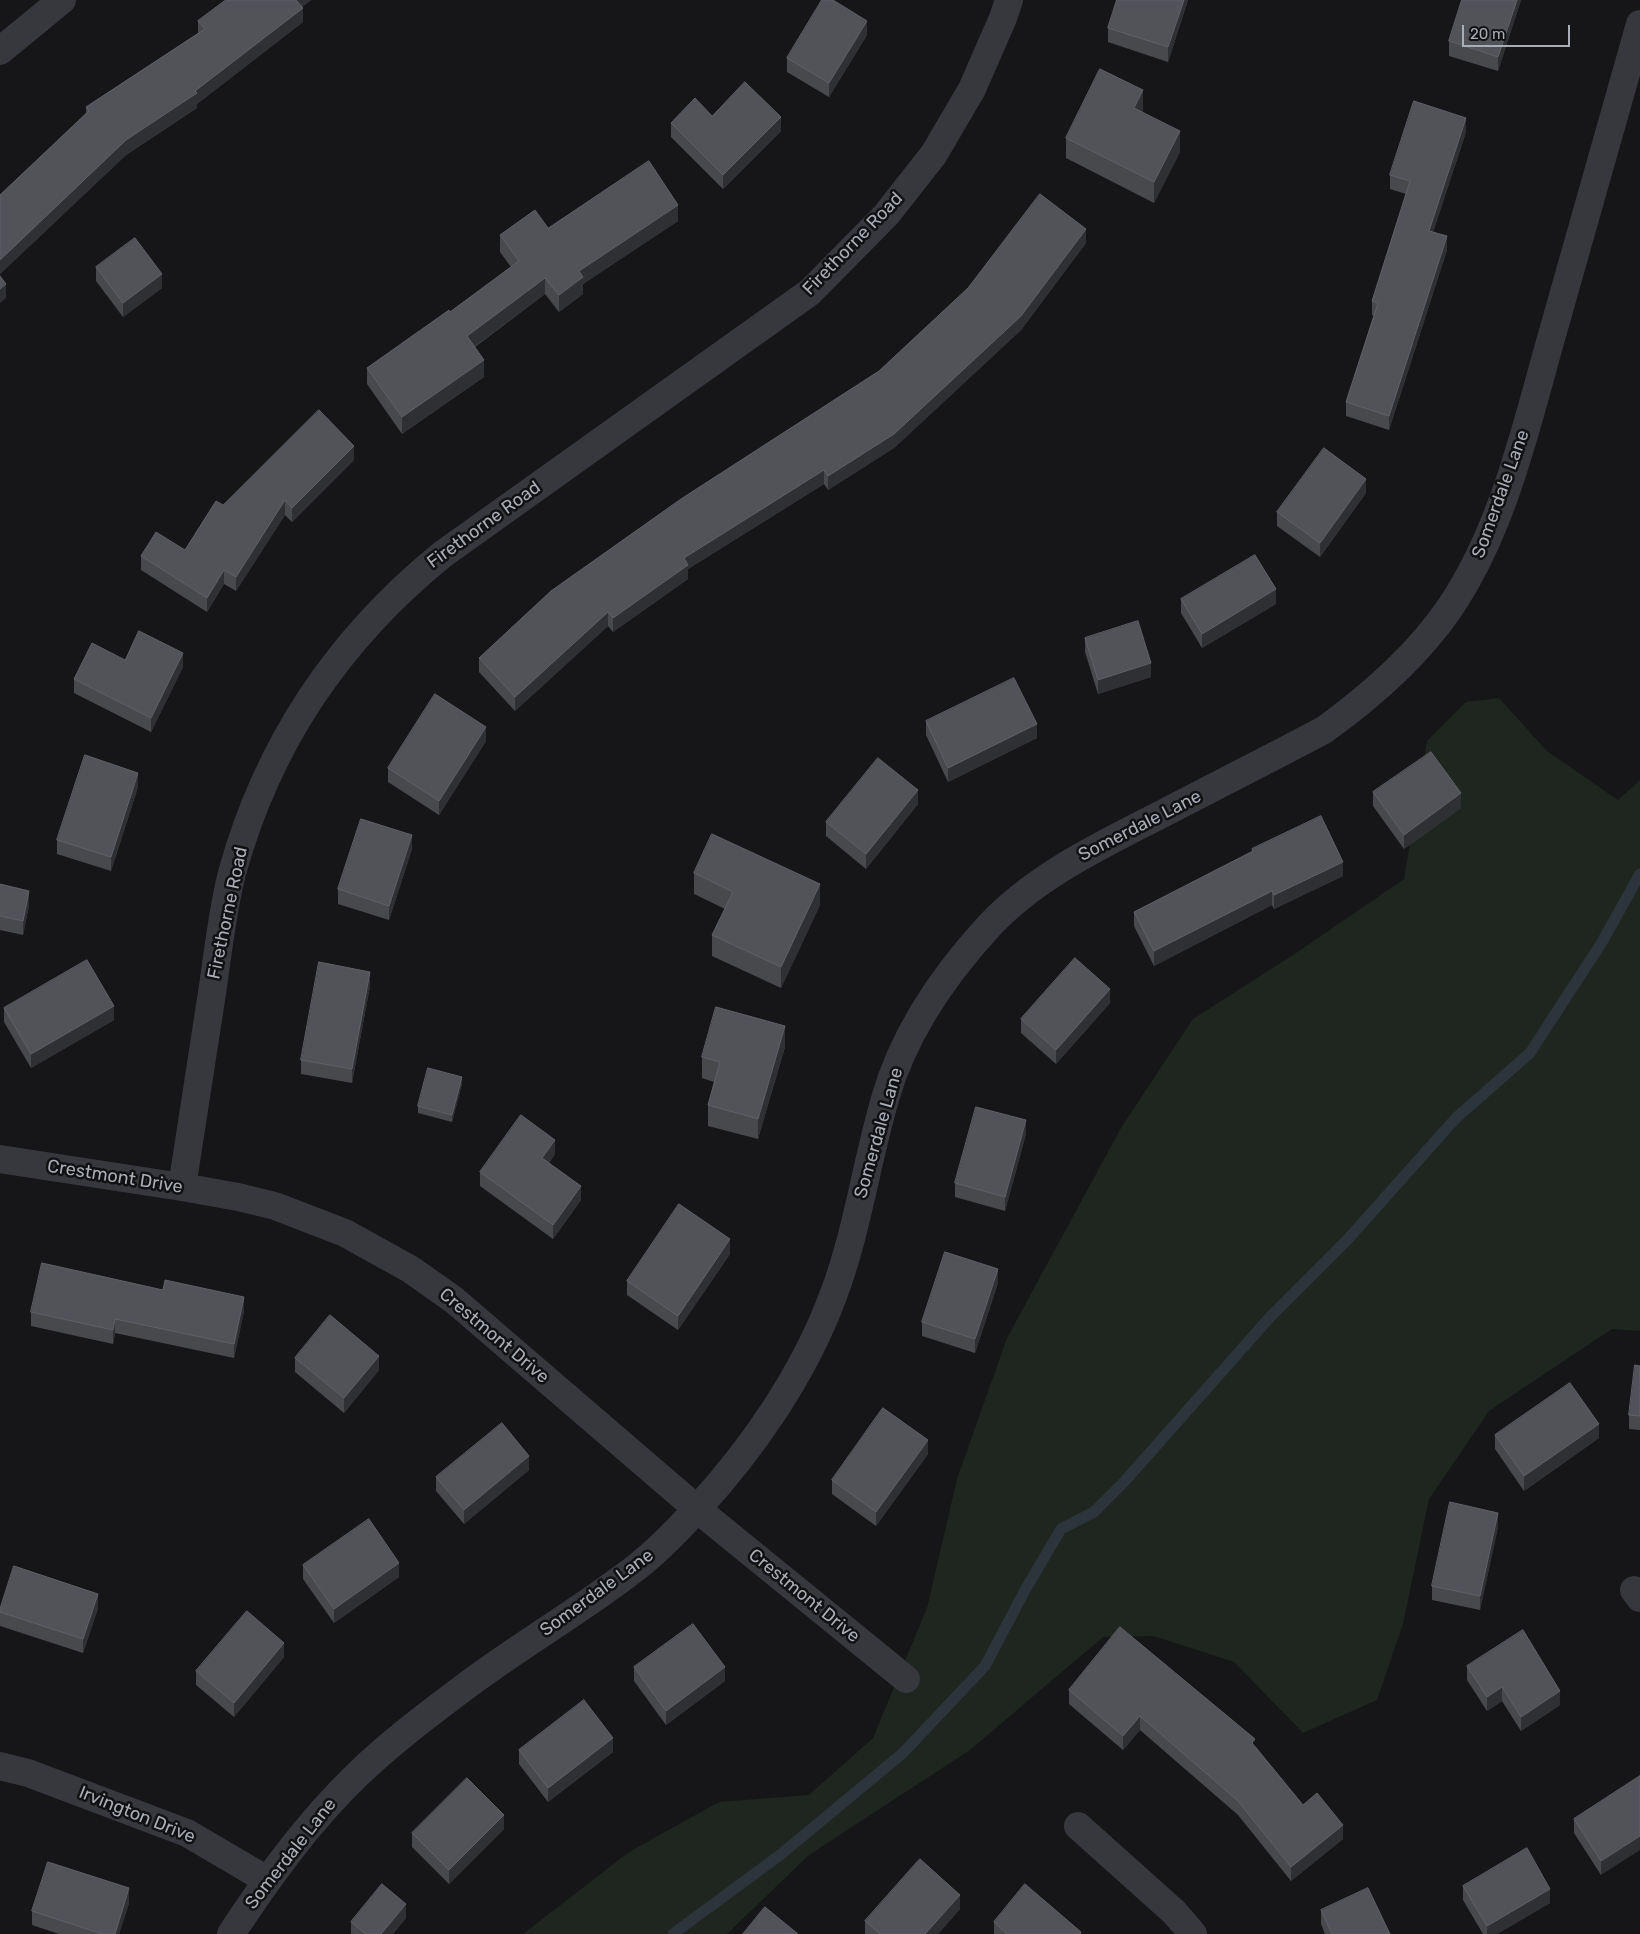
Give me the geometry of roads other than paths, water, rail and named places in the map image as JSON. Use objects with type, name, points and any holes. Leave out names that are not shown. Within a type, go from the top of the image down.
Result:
[{"type":"street","points":[[0,51],[62,0]]},
{"type":"street","name":"Firethorne Road","points":[[182,1187],[222,921],[232,874],[261,791],[290,729],[333,664],[358,634],[413,578],[443,554],[810,292],[886,215],[934,154],[972,89],[1003,18],[1008,0]]},
{"type":"street","name":"Somerdale Lane","points":[[231,1934],[267,1880],[318,1816],[354,1777],[386,1748],[463,1688],[632,1572],[660,1547],[697,1509],[732,1468],[779,1403],[807,1355],[832,1299],[845,1262],[885,1097],[911,1034],[946,977],[990,926],[1014,902],[1069,862],[1324,730],[1349,713],[1407,661],[1430,636],[1450,608],[1484,550],[1518,455],[1640,24]]},
{"type":"street","name":"Crestmont Drive","points":[[0,1159],[182,1187],[275,1206],[344,1233],[410,1268],[454,1300],[697,1509],[906,1679]]},
{"type":"street","name":"Irvington Drive","points":[[0,1766],[28,1773],[187,1833],[267,1880]]},
{"type":"street","points":[[1078,1826],[1174,1912],[1193,1934]]},
{"type":"waterway","points":[[673,1934],[780,1855],[903,1753],[985,1666],[1024,1592],[1061,1529],[1094,1512],[1124,1482],[1271,1316],[1348,1239],[1456,1118],[1530,1053],[1602,942],[1640,874]]}]
